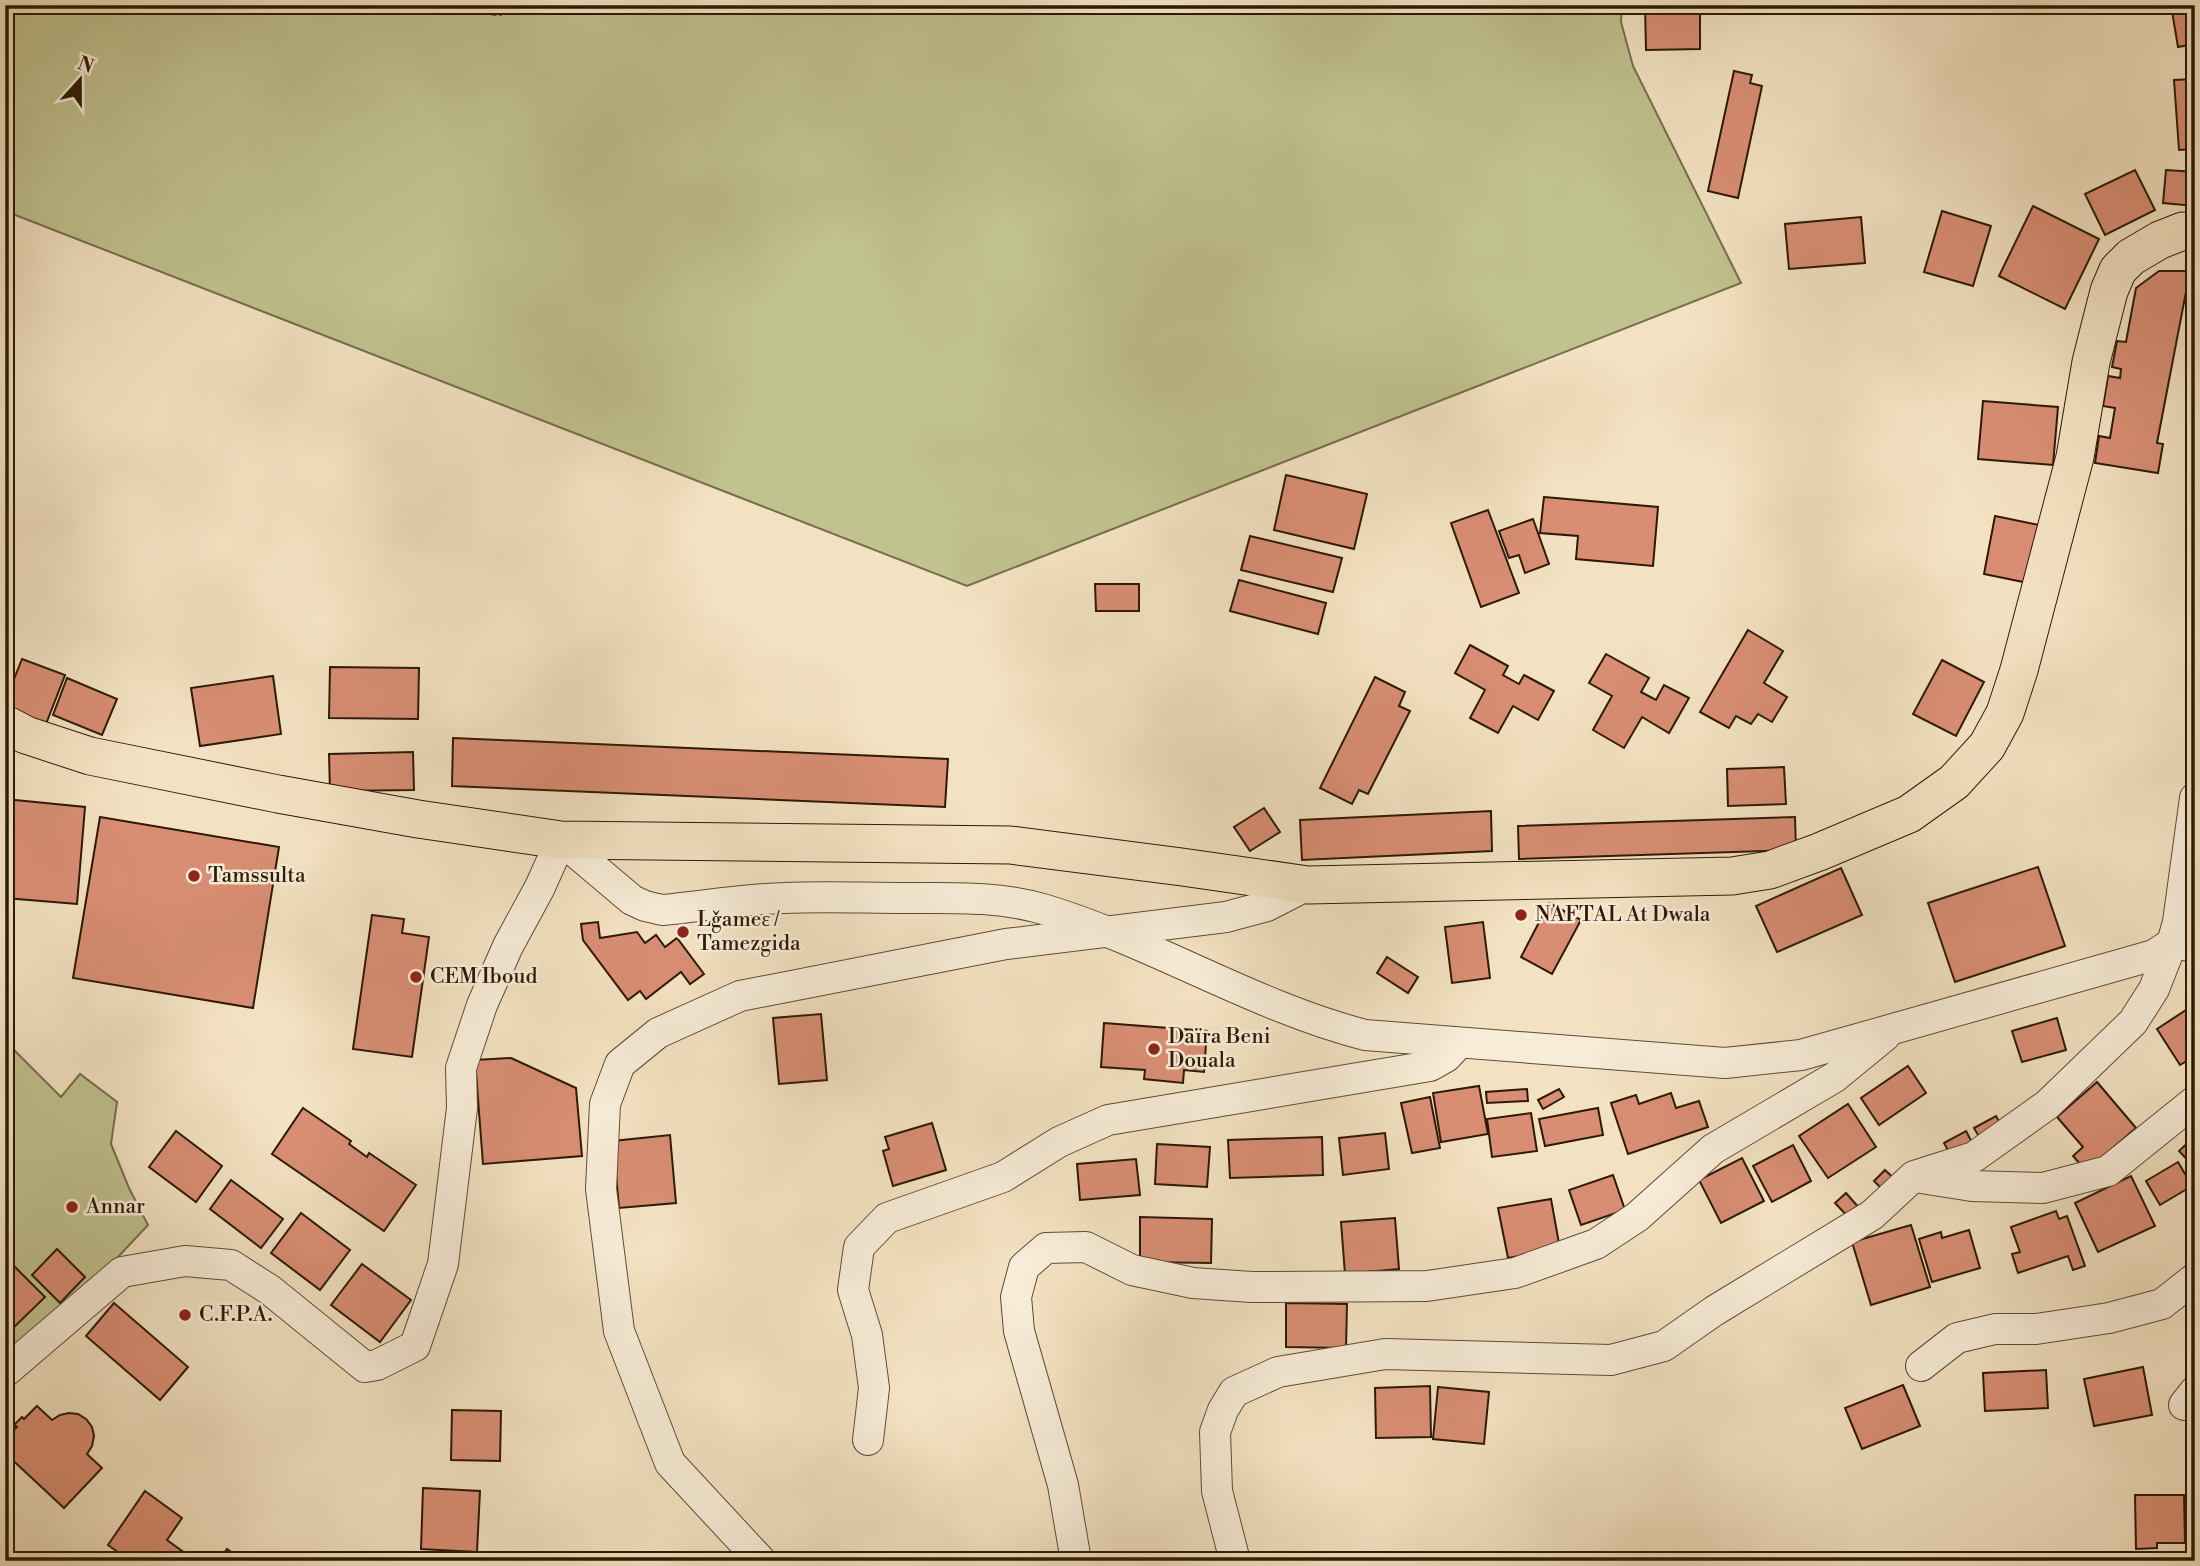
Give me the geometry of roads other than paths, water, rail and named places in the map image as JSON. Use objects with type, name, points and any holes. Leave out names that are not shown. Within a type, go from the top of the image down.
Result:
[{"type":"main road","points":[[5,724],[26,735],[90,756],[418,819],[561,840],[1010,845],[1308,885],[1732,876],[1770,870],[1909,814],[1954,782],[1987,746],[2006,713],[2016,681],[2075,457],[2091,362],[2109,291],[2118,270],[2131,257],[2160,240],[2183,231],[2195,232]]},
{"type":"street","points":[[1235,1561],[1217,1491],[1215,1432],[1223,1410],[1234,1392],[1278,1371],[1384,1354],[1611,1360],[1664,1346],[1714,1311],[1872,1215],[1914,1177],[1975,1157],[2047,1105],[2133,1021],[2183,945],[2178,922],[2195,798]]},
{"type":"street","points":[[5,1372],[122,1272],[185,1261],[231,1265],[270,1290],[365,1367],[377,1365],[415,1346],[443,1264],[462,1108],[461,1068],[487,993],[561,840],[632,900],[662,911],[782,898],[976,898],[1010,901],[1044,909],[1108,932],[1330,1026],[1364,1035],[1725,1063],[1801,1055],[2183,945]]},
{"type":"street","points":[[761,1561],[670,1464],[619,1331],[601,1189],[605,1104],[620,1064],[658,1033],[740,996],[1006,944],[1226,918],[1267,906],[1308,885]]},
{"type":"street","points":[[1076,1561],[1063,1485],[1019,1331],[1016,1297],[1024,1267],[1046,1248],[1086,1247],[1132,1270],[1193,1283],[1252,1287],[1427,1286],[1515,1273],[1596,1244],[1637,1217],[1713,1149],[1835,1077],[1894,1029]]},
{"type":"street","points":[[868,1440],[874,1388],[867,1335],[853,1290],[859,1247],[887,1218],[1003,1177],[1059,1142],[1108,1120],[1430,1066],[1446,1057],[1459,1042]]},
{"type":"street","points":[[1914,1177],[1972,1186],[2043,1188],[2108,1171],[2195,1101]]},
{"type":"street","points":[[1921,1366],[1957,1338],[1994,1329],[2036,1329],[2123,1314],[2162,1304],[2195,1278]]},
{"type":"place","name":"Tamssulta","points":[[194,876]]},
{"type":"place","name":"NAFTAL At Dwala","points":[[1521,915]]},
{"type":"place","name":"Lǧameɛ / Tamezgida","points":[[683,932]]},
{"type":"place","name":"CEM Iboud","points":[[416,977]]},
{"type":"place","name":"Daïra Beni Douala","points":[[1154,1049]]},
{"type":"place","name":"Annar","points":[[72,1207]]},
{"type":"place","name":"C.F.P.A.","points":[[185,1315]]}]
